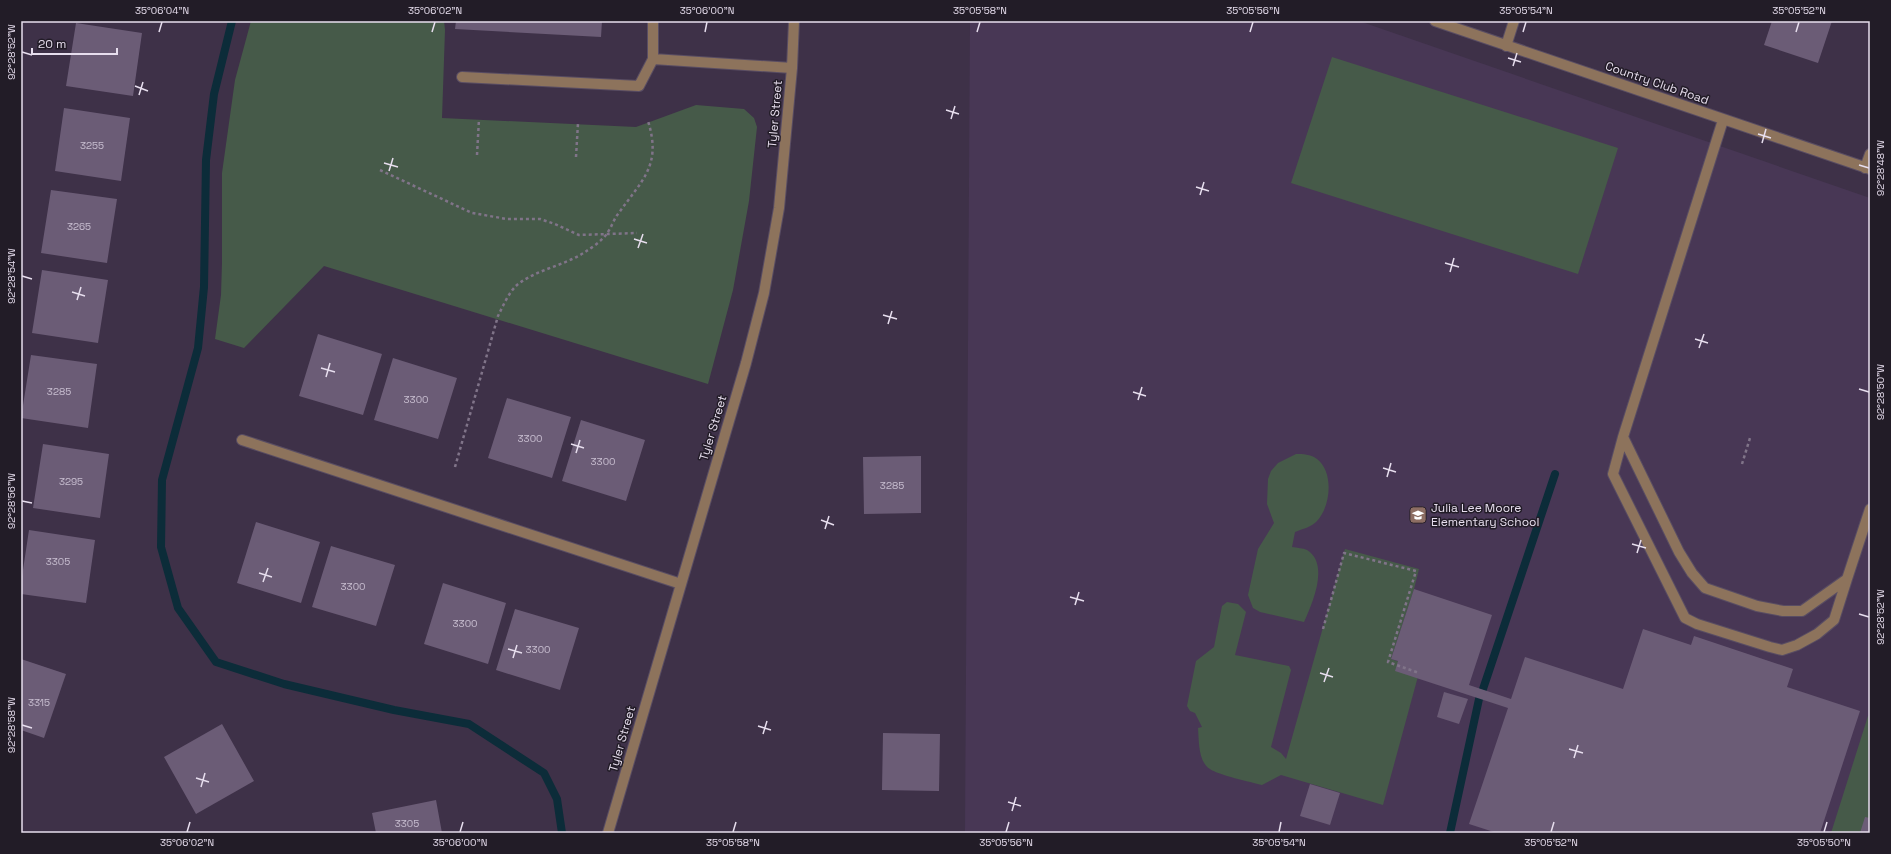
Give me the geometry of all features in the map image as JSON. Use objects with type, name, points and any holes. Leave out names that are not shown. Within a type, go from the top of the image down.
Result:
[{"type":"street","points":[[462,77],[639,86],[653,59],[653,21]]},
{"type":"street","name":"Tyler Street","points":[[608,833],[746,363],[764,293],[779,208],[792,68],[794,21]]},
{"type":"street","name":"Country Club Road","points":[[1436,21],[1868,169]]},
{"type":"street","points":[[1506,46],[1514,21]]},
{"type":"street","points":[[653,59],[792,68]]},
{"type":"street","points":[[1723,120],[1623,437],[1613,474],[1685,618],[1696,624],[1782,650],[1797,645],[1817,634],[1834,620],[1870,509]]},
{"type":"street","points":[[1868,169],[1870,154]]},
{"type":"street","points":[[1623,437],[1679,552],[1692,573],[1705,588],[1757,606],[1783,611],[1802,611],[1847,579]]},
{"type":"street","points":[[242,440],[681,584]]},
{"type":"path","points":[[477,155],[479,119]]},
{"type":"path","points":[[455,467],[498,316],[505,302],[516,286],[527,278],[570,261],[596,244],[608,233],[619,213],[647,174],[653,148],[648,121]]},
{"type":"path","points":[[576,157],[578,123]]},
{"type":"path","points":[[380,170],[472,213],[507,220],[540,219],[579,235],[638,233]]},
{"type":"path","points":[[1742,464],[1750,438]]},
{"type":"path","points":[[1323,629],[1344,553],[1416,571],[1388,662],[1419,673]]},
{"type":"shaded area","name":"Julia Lee Moore Elementary School","points":[[970,21],[1359,21],[1870,198],[1870,833],[965,833]]},
{"type":"green space","points":[[251,21],[444,21],[442,118],[636,127],[696,105],[744,109],[754,118],[757,127],[749,201],[733,290],[708,384],[324,266],[244,348],[215,339],[221,295],[222,173],[235,80]]},
{"type":"green space","points":[[1332,57],[1618,148],[1578,274],[1291,183]]},
{"type":"green space","points":[[1296,454],[1304,454],[1317,459],[1326,472],[1329,489],[1328,498],[1322,515],[1312,525],[1295,532],[1292,547],[1307,550],[1314,556],[1317,565],[1318,574],[1315,595],[1304,622],[1260,612],[1253,608],[1248,595],[1258,549],[1274,523],[1267,504],[1268,479],[1271,471],[1278,463]]},
{"type":"green space","points":[[1345,549],[1419,569],[1391,659],[1420,669],[1383,805],[1281,775],[1262,785],[1227,776],[1210,769],[1206,766],[1201,756],[1198,728],[1202,727],[1195,713],[1190,711],[1187,706],[1196,661],[1214,647],[1222,606],[1227,602],[1238,604],[1246,612],[1235,655],[1289,666],[1291,670],[1271,747],[1281,753],[1286,759]]},
{"type":"green space","points":[[1868,716],[1870,716],[1870,833],[1831,833]]},
{"type":"building","points":[[456,21],[602,21],[601,37],[455,29]]},
{"type":"building","points":[[1772,21],[1832,21],[1818,63],[1764,45]]},
{"type":"building","points":[[76,23],[142,33],[133,96],[66,86]]},
{"type":"building","points":[[64,108],[130,118],[121,181],[55,171]]},
{"type":"building","points":[[51,190],[117,199],[107,263],[41,253]]},
{"type":"building","points":[[42,270],[108,280],[98,343],[32,333]]},
{"type":"building","points":[[318,334],[382,354],[363,415],[299,396]]},
{"type":"building","points":[[31,355],[97,364],[88,428],[21,418]]},
{"type":"building","points":[[393,358],[457,378],[438,439],[374,420]]},
{"type":"building","points":[[507,398],[571,417],[552,478],[488,458]]},
{"type":"building","points":[[581,420],[645,440],[626,501],[562,481]]},
{"type":"building","points":[[43,444],[109,454],[100,518],[33,508]]},
{"type":"building","points":[[921,456],[921,513],[864,514],[863,457]]},
{"type":"building","points":[[256,522],[320,542],[301,603],[237,583]]},
{"type":"building","points":[[29,530],[95,540],[86,603],[21,594],[21,583]]},
{"type":"building","points":[[331,546],[395,565],[376,626],[312,607]]},
{"type":"building","points":[[443,583],[506,603],[488,664],[424,644]]},
{"type":"building","points":[[1414,589],[1492,615],[1469,685],[1511,699],[1525,657],[1623,689],[1643,629],[1691,645],[1694,636],[1793,669],[1787,687],[1860,711],[1820,833],[1497,833],[1469,824],[1508,708],[1395,671],[1398,661],[1391,659]]},
{"type":"building","points":[[515,609],[579,628],[560,690],[496,670]]},
{"type":"building","points":[[21,659],[66,674],[44,738],[21,730]]},
{"type":"building","points":[[1444,692],[1468,699],[1459,724],[1437,717]]},
{"type":"building","points":[[222,724],[254,781],[196,814],[164,757]]},
{"type":"building","points":[[883,733],[940,734],[939,791],[882,790]]},
{"type":"building","points":[[1310,784],[1340,793],[1330,825],[1300,816]]},
{"type":"building","points":[[436,800],[442,833],[376,833],[372,813]]},
{"type":"building","points":[[1865,817],[1870,818],[1870,833],[1860,833]]},
{"type":"waterway","points":[[232,21],[214,94],[206,160],[204,287],[198,348],[162,480],[161,547],[178,608],[216,662],[284,684],[394,710],[469,724],[544,773],[557,799],[562,833]]},
{"type":"waterway","points":[[1483,689],[1555,474]]},
{"type":"waterway","points":[[1450,833],[1479,699]]},
{"type":"place","name":"Julia Lee Moore Elementary School","points":[[1418,515]]}]
